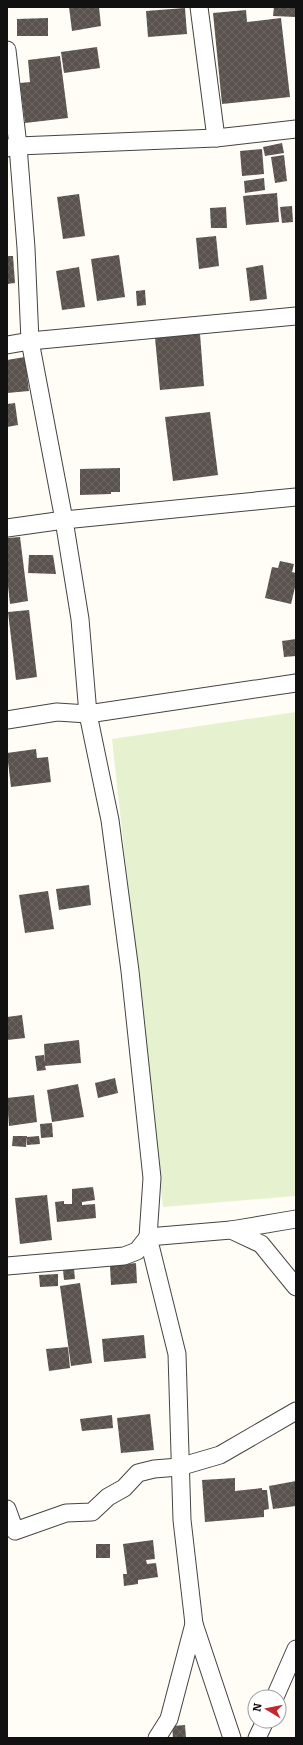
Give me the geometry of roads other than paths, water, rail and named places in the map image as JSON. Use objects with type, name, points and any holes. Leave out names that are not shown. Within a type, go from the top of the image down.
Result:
[{"type":"street","points":[[198,7],[216,138]]},
{"type":"street","points":[[7,50],[12,147],[26,248],[30,341],[64,520],[80,619],[88,714],[110,820],[130,971],[152,1178],[148,1237],[177,1354],[179,1468],[182,1520],[194,1624],[232,1738]]},
{"type":"street","points":[[12,147],[216,138],[296,130]]},
{"type":"street","points":[[7,345],[30,341],[296,316]]},
{"type":"street","points":[[7,528],[64,520],[296,497]]},
{"type":"street","points":[[7,720],[58,712],[88,714],[296,683]]},
{"type":"street","points":[[7,1266],[124,1256],[137,1251],[148,1237],[231,1230],[296,1219]]},
{"type":"street","points":[[231,1230],[261,1244],[296,1288]]},
{"type":"street","points":[[7,1510],[15,1531],[66,1513],[92,1512],[108,1498],[124,1488],[138,1473],[154,1469],[179,1468],[220,1455],[296,1411]]},
{"type":"street","points":[[157,1738],[169,1719],[194,1624]]},
{"type":"street","points":[[278,1689],[296,1649]]}]
